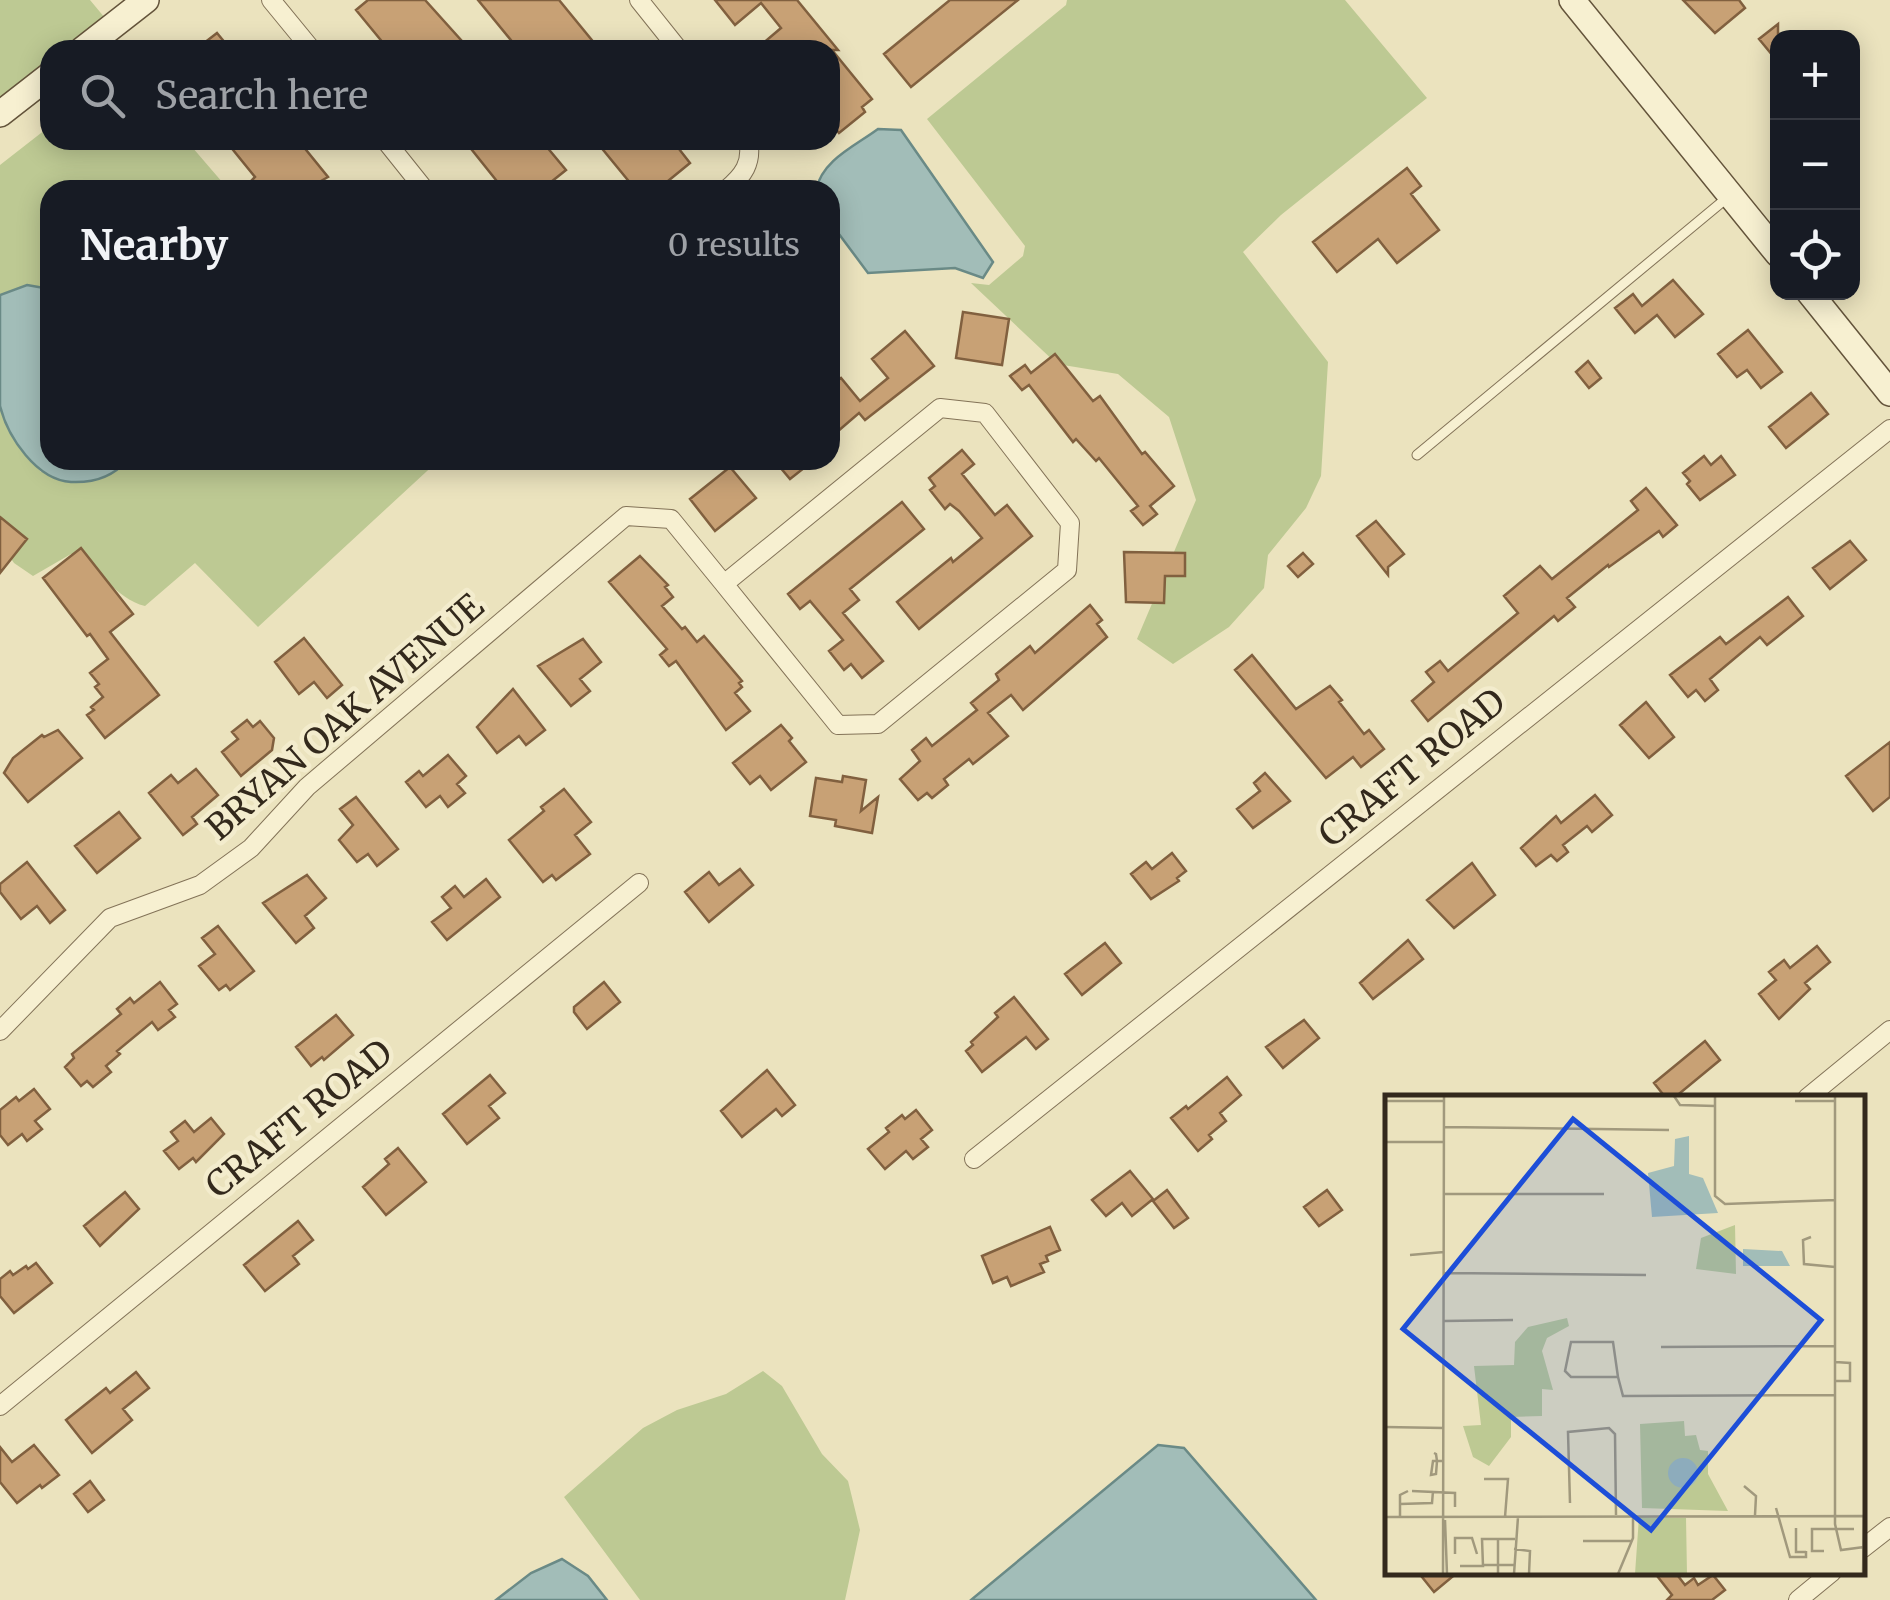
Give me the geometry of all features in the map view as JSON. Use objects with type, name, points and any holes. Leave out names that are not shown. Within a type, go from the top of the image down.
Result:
[{"type":"street","points":[[272,0],[304,40]]},
{"type":"street","points":[[639,0],[671,40]]},
{"type":"street","points":[[1572,0],[1770,244]]},
{"type":"street","points":[[94,40],[142,1]]},
{"type":"street","points":[[0,114],[40,83]]},
{"type":"street","points":[[392,150],[417,180]]},
{"type":"street","points":[[736,180],[746,169],[749,150]]},
{"type":"street","points":[[1815,300],[1890,393]]},
{"type":"street","name":"BRYAN OAK AVENUE","points":[[0,1030],[110,918],[200,885],[251,848],[307,788],[626,516],[671,519],[838,725],[878,724],[1067,570],[1070,523],[984,413],[940,408],[724,584]]},
{"type":"street","name":"CRAFT ROAD","points":[[974,1159],[1890,429]]},
{"type":"street","name":"CRAFT ROAD","points":[[0,1406],[639,883]]},
{"type":"street","points":[[1811,1095],[1890,1030]]},
{"type":"street","points":[[1865,1547],[1890,1527]]},
{"type":"street","points":[[1798,1600],[1828,1575]]},
{"type":"lane","points":[[1417,455],[1730,195]]},
{"type":"green space","points":[[0,0],[90,0],[105,18],[77,40],[40,40],[40,69],[0,100]]},
{"type":"green space","points":[[1067,0],[1345,0],[1427,98],[1281,215],[1243,252],[1328,362],[1321,476],[1306,508],[1268,555],[1264,588],[1229,627],[1173,664],[1137,639],[1196,500],[1169,417],[1118,374],[1057,364],[971,283],[989,285],[1023,256],[1025,246],[927,119],[1066,5]]},
{"type":"green space","points":[[40,134],[40,150],[195,150],[220,180],[40,180],[40,287],[27,285],[0,295],[0,165]]},
{"type":"green space","points":[[0,406],[17,442],[41,472],[428,470],[258,627],[195,563],[145,606],[125,597],[71,554],[33,576],[14,563],[0,543]]},
{"type":"green space","points":[[763,1371],[782,1386],[822,1454],[848,1481],[860,1530],[845,1600],[640,1600],[564,1497],[643,1428],[677,1410],[726,1394]]},
{"type":"water","points":[[878,129],[901,130],[993,262],[983,278],[955,268],[868,273],[840,235],[840,180],[819,180],[841,155]]},
{"type":"water","points":[[27,285],[40,287],[40,469],[17,444],[0,406],[0,295]]},
{"type":"water","points":[[42,470],[116,470],[102,478],[71,482]]},
{"type":"water","points":[[1158,1445],[1184,1448],[1316,1600],[971,1600]]},
{"type":"water","points":[[562,1559],[588,1576],[607,1600],[496,1600],[531,1573]]},
{"type":"building","points":[[368,0],[425,0],[461,40],[381,40],[356,10]]},
{"type":"building","points":[[478,0],[559,0],[592,40],[511,40]]},
{"type":"building","points":[[715,0],[797,0],[830,40],[767,40],[781,28],[761,3],[735,25]]},
{"type":"building","points":[[950,0],[1018,0],[911,87],[884,54]]},
{"type":"building","points":[[1683,0],[1739,0],[1745,8],[1715,33]]},
{"type":"building","points":[[1770,30],[1770,52],[1759,39]]},
{"type":"building","points":[[840,60],[872,99],[862,107],[865,112],[840,132]]},
{"type":"building","points":[[233,150],[306,150],[328,177],[252,180],[255,177]]},
{"type":"building","points":[[472,150],[549,150],[566,170],[554,180],[496,180]]},
{"type":"building","points":[[603,150],[680,150],[690,163],[669,180],[628,180]]},
{"type":"building","points":[[1407,168],[1421,186],[1411,194],[1439,230],[1397,263],[1378,239],[1337,272],[1313,242]]},
{"type":"building","points":[[1673,280],[1703,314],[1675,337],[1657,315],[1635,333],[1615,308],[1633,294],[1642,306]]},
{"type":"building","points":[[963,312],[1009,319],[1002,365],[956,358]]},
{"type":"building","points":[[1748,330],[1782,372],[1761,388],[1747,370],[1737,377],[1718,354]]},
{"type":"building","points":[[905,331],[934,366],[865,420],[859,413],[840,429],[840,379],[860,401],[888,378],[872,359]]},
{"type":"building","points":[[1055,354],[1093,401],[1100,396],[1142,454],[1145,452],[1174,486],[1150,506],[1157,514],[1143,525],[1131,511],[1138,506],[1099,458],[1096,461],[1076,439],[1073,442],[1029,385],[1022,390],[1010,376],[1025,365],[1031,373]]},
{"type":"building","points":[[1588,361],[1601,378],[1589,388],[1576,372]]},
{"type":"building","points":[[1811,393],[1828,414],[1786,448],[1769,427]]},
{"type":"building","points":[[962,450],[974,464],[962,474],[995,515],[1007,505],[1032,536],[919,629],[897,602],[982,538],[959,511],[950,504],[945,509],[930,490],[935,486],[929,478]]},
{"type":"building","points":[[1704,456],[1711,465],[1721,456],[1735,475],[1700,500],[1683,473]]},
{"type":"building","points":[[726,470],[733,470],[756,498],[715,531],[690,499]]},
{"type":"building","points":[[782,470],[801,470],[790,479]]},
{"type":"building","points":[[1646,488],[1677,525],[1663,537],[1659,531],[1608,565],[1567,598],[1575,607],[1558,621],[1554,616],[1428,721],[1412,701],[1434,682],[1426,672],[1440,661],[1448,671],[1518,613],[1504,596],[1540,566],[1552,579],[1638,510],[1631,501]]},
{"type":"building","points":[[902,502],[924,529],[850,589],[859,600],[843,613],[883,661],[862,678],[851,664],[844,670],[829,651],[843,640],[810,601],[800,609],[788,594]]},
{"type":"building","points":[[0,517],[27,539],[0,573]]},
{"type":"building","points":[[1376,521],[1404,554],[1388,567],[1388,575],[1357,536]]},
{"type":"building","points":[[1850,541],[1866,560],[1830,589],[1813,568]]},
{"type":"building","points":[[81,548],[133,614],[110,632],[159,695],[105,738],[87,715],[103,697],[90,673],[108,659],[43,578]]},
{"type":"building","points":[[1124,552],[1185,553],[1185,576],[1165,576],[1164,603],[1126,602]]},
{"type":"building","points":[[1303,553],[1313,564],[1298,577],[1288,566]]},
{"type":"building","points":[[640,556],[668,585],[665,587],[673,597],[662,606],[697,642],[704,636],[742,681],[742,687],[735,693],[750,711],[726,730],[676,661],[669,666],[660,655],[667,649],[609,582]]},
{"type":"building","points":[[1788,597],[1803,616],[1767,645],[1760,637],[1710,679],[1718,690],[1705,701],[1696,690],[1688,697],[1670,675],[1720,637],[1726,644]]},
{"type":"building","points":[[1090,605],[1102,620],[1097,624],[1107,637],[1023,710],[1011,695],[988,713],[1008,736],[973,764],[969,759],[944,779],[948,785],[932,798],[927,793],[918,800],[900,779],[920,761],[912,750],[926,738],[932,746],[977,710],[971,703],[999,680],[996,674],[1030,646],[1035,653]]},
{"type":"building","points":[[304,638],[342,685],[327,698],[314,682],[299,694],[275,662]]},
{"type":"building","points":[[583,639],[601,662],[580,679],[590,691],[571,706],[538,666]]},
{"type":"building","points":[[1252,655],[1296,709],[1330,686],[1364,734],[1369,730],[1384,749],[1361,767],[1353,757],[1326,778],[1235,670]]},
{"type":"building","points":[[513,689],[545,730],[526,745],[519,736],[497,753],[477,727]]},
{"type":"building","points":[[1646,702],[1674,737],[1649,758],[1620,725]]},
{"type":"building","points":[[247,720],[253,727],[260,721],[274,738],[272,750],[241,776],[222,752],[238,739],[232,732]]},
{"type":"building","points":[[781,725],[806,762],[771,790],[760,776],[750,784],[733,763]]},
{"type":"building","points":[[58,730],[82,758],[28,802],[4,773],[13,758],[42,735]]},
{"type":"building","points":[[1890,742],[1890,797],[1873,811],[1846,776]]},
{"type":"building","points":[[448,755],[466,776],[457,784],[465,793],[448,807],[440,796],[426,807],[406,782],[419,771],[423,776]]},
{"type":"building","points":[[196,769],[218,795],[192,817],[197,824],[183,835],[149,793],[171,775],[178,783]]},
{"type":"building","points":[[1265,773],[1290,801],[1253,828],[1237,809],[1260,791],[1254,783]]},
{"type":"building","points":[[843,776],[866,780],[861,811],[878,797],[872,833],[835,826],[836,820],[810,816],[816,778],[842,782]]},
{"type":"building","points":[[564,789],[591,822],[575,835],[590,854],[556,880],[552,875],[543,882],[509,840]]},
{"type":"building","points":[[1595,795],[1612,815],[1592,832],[1587,826],[1563,845],[1568,852],[1557,861],[1551,855],[1536,866],[1521,848],[1556,816],[1561,823]]},
{"type":"building","points":[[356,797],[398,849],[377,866],[368,854],[357,862],[339,840],[353,825],[340,809]]},
{"type":"building","points":[[119,812],[140,838],[97,873],[75,846]]},
{"type":"building","points":[[1172,853],[1186,871],[1177,878],[1179,881],[1151,899],[1131,874],[1146,862],[1152,869]]},
{"type":"building","points":[[27,862],[65,910],[50,923],[37,906],[21,919],[0,892],[0,884]]},
{"type":"building","points":[[1472,863],[1495,895],[1454,928],[1427,900]]},
{"type":"building","points":[[740,869],[753,885],[709,922],[685,892],[709,872],[719,885]]},
{"type":"building","points":[[307,875],[326,898],[305,916],[314,928],[296,943],[263,903]]},
{"type":"building","points":[[486,879],[500,897],[447,940],[432,922],[451,908],[442,897],[455,886],[464,897]]},
{"type":"building","points":[[218,926],[254,971],[230,990],[226,985],[219,990],[199,966],[215,954],[202,938]]},
{"type":"building","points":[[1408,940],[1423,959],[1373,999],[1360,983]]},
{"type":"building","points":[[1105,943],[1121,963],[1082,995],[1065,974]]},
{"type":"building","points":[[1817,946],[1830,962],[1805,983],[1810,989],[1779,1019],[1759,994],[1776,980],[1769,972],[1784,960],[1790,968]]},
{"type":"building","points":[[160,982],[177,1004],[169,1010],[175,1017],[158,1030],[152,1022],[117,1051],[120,1054],[106,1066],[111,1072],[93,1087],[87,1081],[81,1086],[65,1067],[74,1058],[72,1054],[121,1014],[117,1009],[130,998],[134,1003]]},
{"type":"building","points":[[604,982],[620,1002],[587,1029],[574,1007]]},
{"type":"building","points":[[1014,997],[1048,1039],[1036,1049],[1026,1037],[982,1072],[966,1051],[998,1017],[995,1013]]},
{"type":"building","points":[[336,1015],[353,1035],[311,1066],[296,1047]]},
{"type":"building","points":[[1304,1020],[1319,1038],[1283,1068],[1266,1047]]},
{"type":"building","points":[[1705,1041],[1720,1060],[1678,1095],[1664,1095],[1654,1083]]},
{"type":"building","points":[[767,1070],[795,1105],[782,1116],[776,1109],[742,1137],[721,1111]]},
{"type":"building","points":[[490,1075],[505,1093],[489,1106],[499,1118],[467,1144],[443,1114]]},
{"type":"building","points":[[1227,1077],[1241,1095],[1220,1113],[1226,1121],[1198,1151],[1171,1118]]},
{"type":"building","points":[[34,1089],[50,1109],[35,1121],[42,1129],[27,1141],[22,1134],[8,1145],[0,1135],[0,1110]]},
{"type":"building","points":[[916,1110],[932,1130],[921,1139],[928,1147],[913,1159],[906,1151],[885,1169],[868,1149],[902,1115],[905,1119]]},
{"type":"building","points":[[211,1118],[224,1134],[196,1162],[193,1158],[179,1169],[164,1151],[178,1141],[171,1132],[185,1121],[194,1132]]},
{"type":"building","points":[[398,1148],[426,1182],[386,1215],[363,1187],[389,1164],[385,1159]]},
{"type":"building","points":[[1130,1171],[1153,1199],[1132,1216],[1122,1203],[1106,1216],[1092,1200]]},
{"type":"building","points":[[1167,1190],[1188,1218],[1174,1228],[1153,1201]]},
{"type":"building","points":[[1327,1190],[1342,1210],[1319,1226],[1304,1207]]},
{"type":"building","points":[[125,1192],[139,1209],[100,1246],[84,1226]]},
{"type":"building","points":[[298,1221],[313,1240],[293,1256],[299,1264],[265,1291],[244,1265]]},
{"type":"building","points":[[1050,1227],[1060,1250],[1046,1256],[1048,1261],[1040,1264],[1044,1272],[1011,1286],[1007,1277],[993,1283],[982,1256]]},
{"type":"building","points":[[36,1263],[52,1283],[14,1313],[0,1296],[0,1279],[10,1271],[13,1275]]},
{"type":"building","points":[[136,1372],[149,1388],[123,1409],[132,1420],[92,1453],[66,1420],[106,1388],[110,1393]]},
{"type":"building","points":[[34,1445],[59,1475],[17,1503],[0,1482],[0,1447],[12,1462]]},
{"type":"building","points":[[90,1481],[104,1500],[88,1512],[74,1494]]},
{"type":"building","points":[[1420,1575],[1454,1575],[1434,1592]]},
{"type":"building","points":[[1656,1575],[1677,1575],[1685,1585],[1694,1578],[1698,1585],[1713,1575],[1725,1590],[1712,1600],[1667,1600],[1672,1595]]}]
